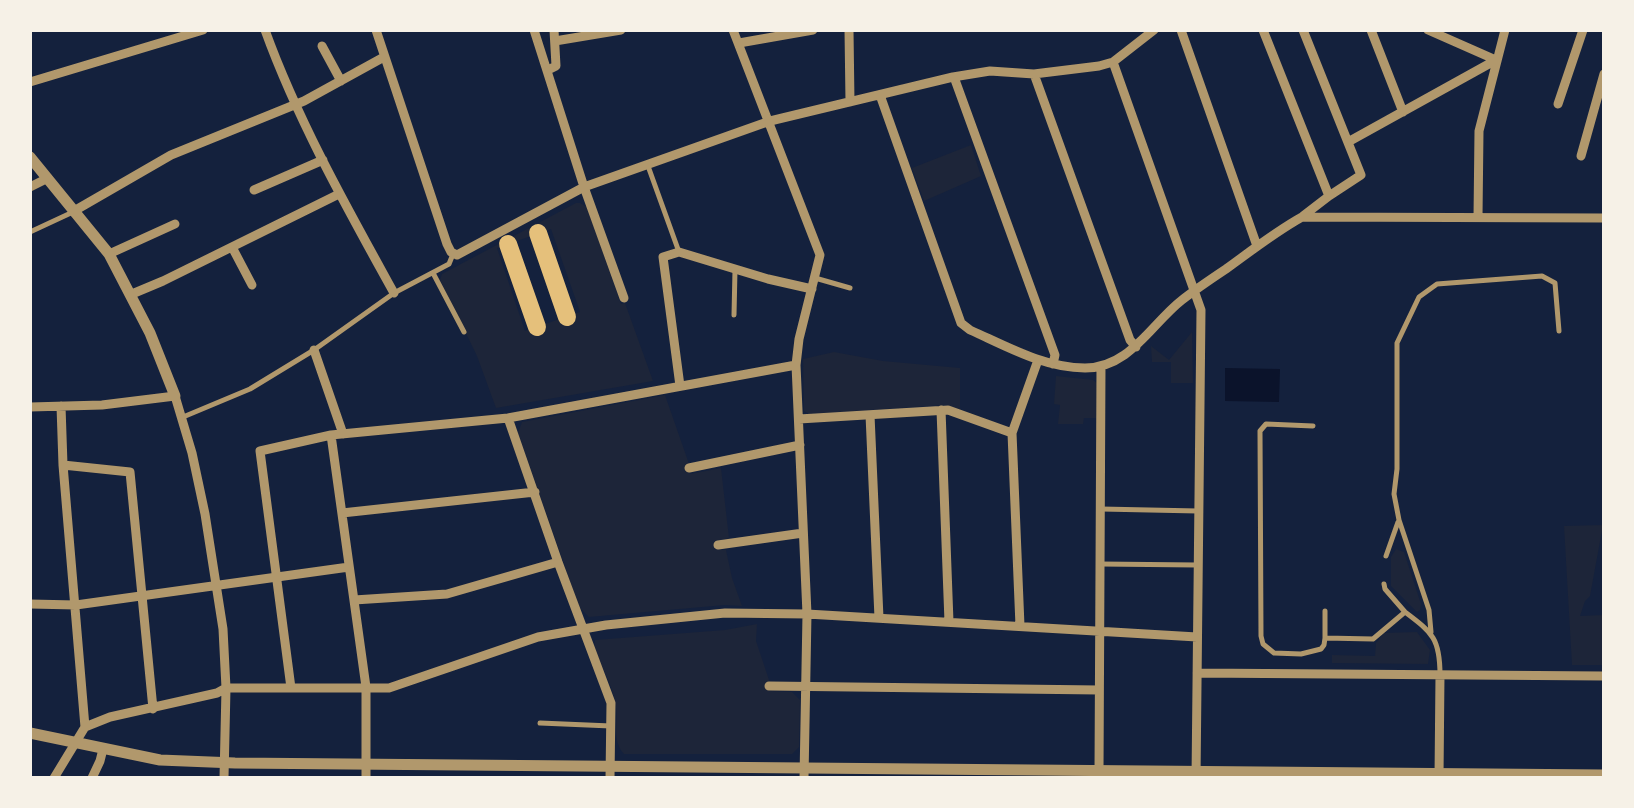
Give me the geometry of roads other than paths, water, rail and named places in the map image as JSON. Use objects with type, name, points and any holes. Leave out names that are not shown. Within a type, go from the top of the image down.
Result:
[{"type":"highway","points":[[538,233],[567,316]]},
{"type":"highway","points":[[508,244],[537,327]]},
{"type":"street","points":[[30,82],[203,30]]},
{"type":"street","points":[[265,30],[340,194],[394,293]]},
{"type":"street","points":[[376,30],[454,254],[465,252],[584,188],[770,121],[954,77],[990,72],[1034,74],[1099,66],[1112,62],[1154,30]]},
{"type":"street","points":[[534,30],[624,298]]},
{"type":"street","points":[[548,70],[556,66],[554,35],[621,30]]},
{"type":"street","points":[[734,30],[820,255],[796,365],[807,614],[804,773]]},
{"type":"street","points":[[738,43],[813,30]]},
{"type":"street","points":[[849,30],[850,102]]},
{"type":"street","points":[[1181,30],[1257,246]]},
{"type":"street","points":[[1263,30],[1330,196]]},
{"type":"street","points":[[880,95],[961,323],[1038,360],[1086,368],[1101,366],[1136,347],[1180,301],[1361,175],[1304,30]]},
{"type":"street","points":[[1371,30],[1404,112]]},
{"type":"street","points":[[1428,30],[1496,60]]},
{"type":"street","points":[[1478,217],[1479,130],[1504,30]]},
{"type":"street","points":[[1558,104],[1583,30]]},
{"type":"street","points":[[322,46],[341,81]]},
{"type":"street","points":[[74,211],[171,155],[296,103],[384,57]]},
{"type":"street","points":[[1348,142],[1496,60]]},
{"type":"street","points":[[1112,62],[1200,310],[1196,775]]},
{"type":"street","points":[[1034,74],[1130,340],[1136,347]]},
{"type":"street","points":[[1581,156],[1604,74]]},
{"type":"street","points":[[954,77],[1055,355],[1054,364]]},
{"type":"street","points":[[30,156],[110,254],[150,332],[183,417],[202,499],[223,629],[224,778]]},
{"type":"street","points":[[254,190],[324,160]]},
{"type":"street","points":[[30,187],[48,178]]},
{"type":"street","points":[[132,294],[340,194]]},
{"type":"street","points":[[1302,217],[1604,218]]},
{"type":"street","points":[[110,254],[175,224]]},
{"type":"street","points":[[232,247],[252,286]]},
{"type":"street","points":[[680,386],[662,257],[680,252],[812,289]]},
{"type":"street","points":[[314,350],[344,434]]},
{"type":"street","points":[[1020,626],[1012,433],[1038,360]]},
{"type":"street","points":[[291,688],[260,451],[344,434],[508,418],[796,365]]},
{"type":"street","points":[[1099,770],[1101,366]]},
{"type":"street","points":[[30,407],[133,403],[175,396]]},
{"type":"street","points":[[54,778],[85,727],[61,406]]},
{"type":"street","points":[[941,410],[949,622]]},
{"type":"street","points":[[799,419],[948,410],[1012,433]]},
{"type":"street","points":[[870,415],[878,618]]},
{"type":"street","points":[[508,418],[611,702],[610,772]]},
{"type":"street","points":[[331,436],[366,687],[366,771]]},
{"type":"street","points":[[689,468],[800,445]]},
{"type":"street","points":[[63,465],[130,472],[153,708]]},
{"type":"street","points":[[342,513],[535,492]]},
{"type":"street","points":[[718,545],[803,534]]},
{"type":"street","points":[[354,600],[447,594],[558,562]]},
{"type":"street","points":[[30,604],[76,605],[349,567]]},
{"type":"street","points":[[85,727],[226,688],[388,688],[538,637],[725,612],[1198,637]]},
{"type":"street","points":[[1197,674],[1604,676]]},
{"type":"street","points":[[1439,776],[1440,675]]},
{"type":"street","points":[[770,686],[1100,690]]},
{"type":"street","points":[[30,732],[160,760],[366,771],[1099,770],[1196,775],[1604,775]]},
{"type":"street","points":[[92,778],[102,749]]},
{"type":"lane","points":[[648,166],[680,252]]},
{"type":"lane","points":[[30,232],[74,211]]},
{"type":"lane","points":[[183,417],[250,389],[314,350],[394,293],[449,264],[454,254]]},
{"type":"lane","points":[[734,270],[734,316]]},
{"type":"lane","points":[[433,272],[464,332]]},
{"type":"lane","points":[[1440,675],[1440,652],[1432,632],[1430,610],[1394,494],[1397,343],[1419,297],[1437,284],[1542,276],[1555,283],[1557,289],[1559,330]]},
{"type":"lane","points":[[814,278],[850,288]]},
{"type":"lane","points":[[1313,426],[1266,424],[1260,431],[1263,644],[1274,652],[1301,654],[1321,649],[1325,611]]},
{"type":"lane","points":[[1101,509],[1199,511]]},
{"type":"lane","points":[[1386,556],[1399,520]]},
{"type":"lane","points":[[1100,564],[1198,565]]},
{"type":"lane","points":[[1384,584],[1406,612],[1432,632]]},
{"type":"lane","points":[[1325,638],[1373,639],[1406,612]]},
{"type":"lane","points":[[540,723],[611,726]]}]
